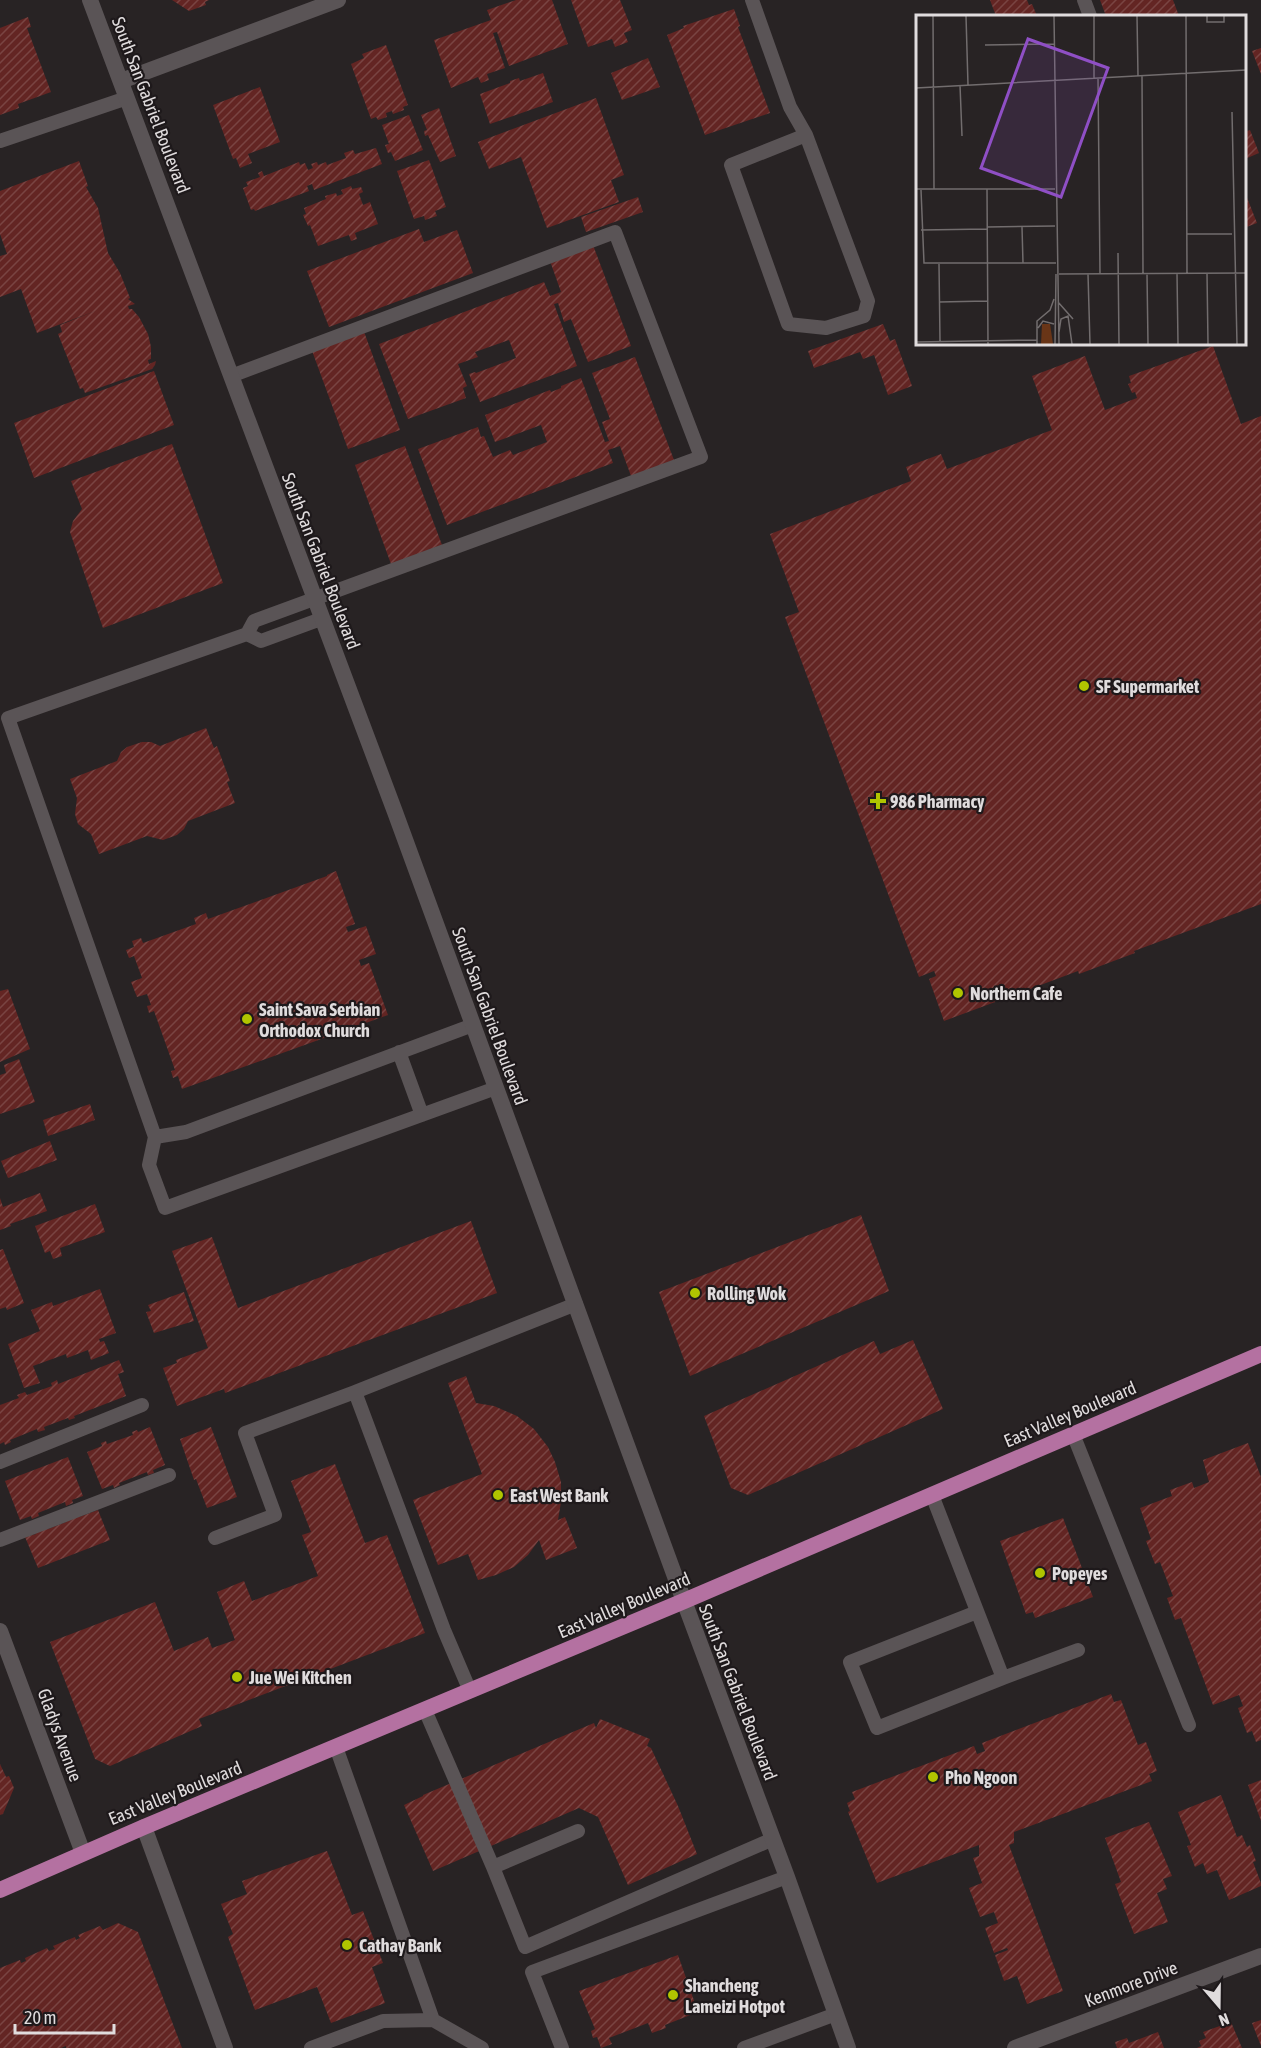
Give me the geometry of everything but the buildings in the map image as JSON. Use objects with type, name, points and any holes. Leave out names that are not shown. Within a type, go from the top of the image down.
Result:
[{"type":"main road","name":"South San Gabriel Boulevard","points":[[90,0],[473,1025],[684,1601],[788,1877],[848,2048]]},
{"type":"main road","points":[[121,81],[338,0]]},
{"type":"main road","name":"East Valley Boulevard","points":[[0,1890],[1261,1354]]},
{"type":"main road","name":"Gladys Avenue","points":[[1,1636],[83,1853]]},
{"type":"main road","points":[[144,1827],[225,2048]]},
{"type":"main road","name":"Kenmore Drive","points":[[1016,2048],[1261,1956]]},
{"type":"lane","points":[[752,0],[790,107],[807,135],[868,300],[864,316],[826,327],[788,324],[731,165],[807,135]]},
{"type":"lane","points":[[1084,0],[1090,15]]},
{"type":"lane","points":[[0,141],[127,98]]},
{"type":"lane","points":[[231,376],[306,350],[615,232],[701,457],[254,621],[247,634],[8,718],[155,1137],[149,1165],[165,1208],[496,1088]]},
{"type":"lane","points":[[247,634],[261,641],[321,619]]},
{"type":"lane","points":[[155,1137],[186,1131],[473,1025]]},
{"type":"lane","points":[[399,1052],[422,1115]]},
{"type":"lane","points":[[215,1538],[275,1515],[245,1432],[355,1392],[576,1304]]},
{"type":"lane","points":[[355,1392],[444,1630],[470,1691]]},
{"type":"lane","points":[[0,1462],[142,1406]]},
{"type":"lane","points":[[1073,1434],[1189,1725]]},
{"type":"lane","points":[[0,1540],[169,1475]]},
{"type":"lane","points":[[932,1495],[1003,1678]]},
{"type":"lane","points":[[977,1612],[850,1662],[877,1728],[1078,1650]]},
{"type":"lane","points":[[425,1710],[525,1947],[773,1839]]},
{"type":"lane","points":[[336,1747],[433,2020]]},
{"type":"lane","points":[[493,1867],[578,1831]]},
{"type":"lane","points":[[561,2048],[532,1972],[788,1877]]},
{"type":"lane","points":[[744,2048],[836,2014]]},
{"type":"lane","points":[[311,2048],[383,2021],[433,2020],[480,2047]]},
{"type":"place","name":"SF Supermarket","points":[[1084,686]]},
{"type":"place","name":"986 Pharmacy","points":[[878,801]]},
{"type":"place","name":"Northern Cafe","points":[[958,993]]},
{"type":"place","name":"Saint Sava Serbian Orthodox Church","points":[[247,1019]]},
{"type":"place","name":"Rolling Wok","points":[[695,1293]]},
{"type":"place","name":"East West Bank","points":[[498,1495]]},
{"type":"place","name":"Popeyes","points":[[1040,1573]]},
{"type":"place","name":"Jue Wei Kitchen","points":[[237,1677]]},
{"type":"place","name":"Pho Ngoon","points":[[933,1777]]},
{"type":"place","name":"Cathay Bank","points":[[347,1945]]},
{"type":"place","name":"Shancheng Lameizi Hotpot","points":[[673,1995]]}]
